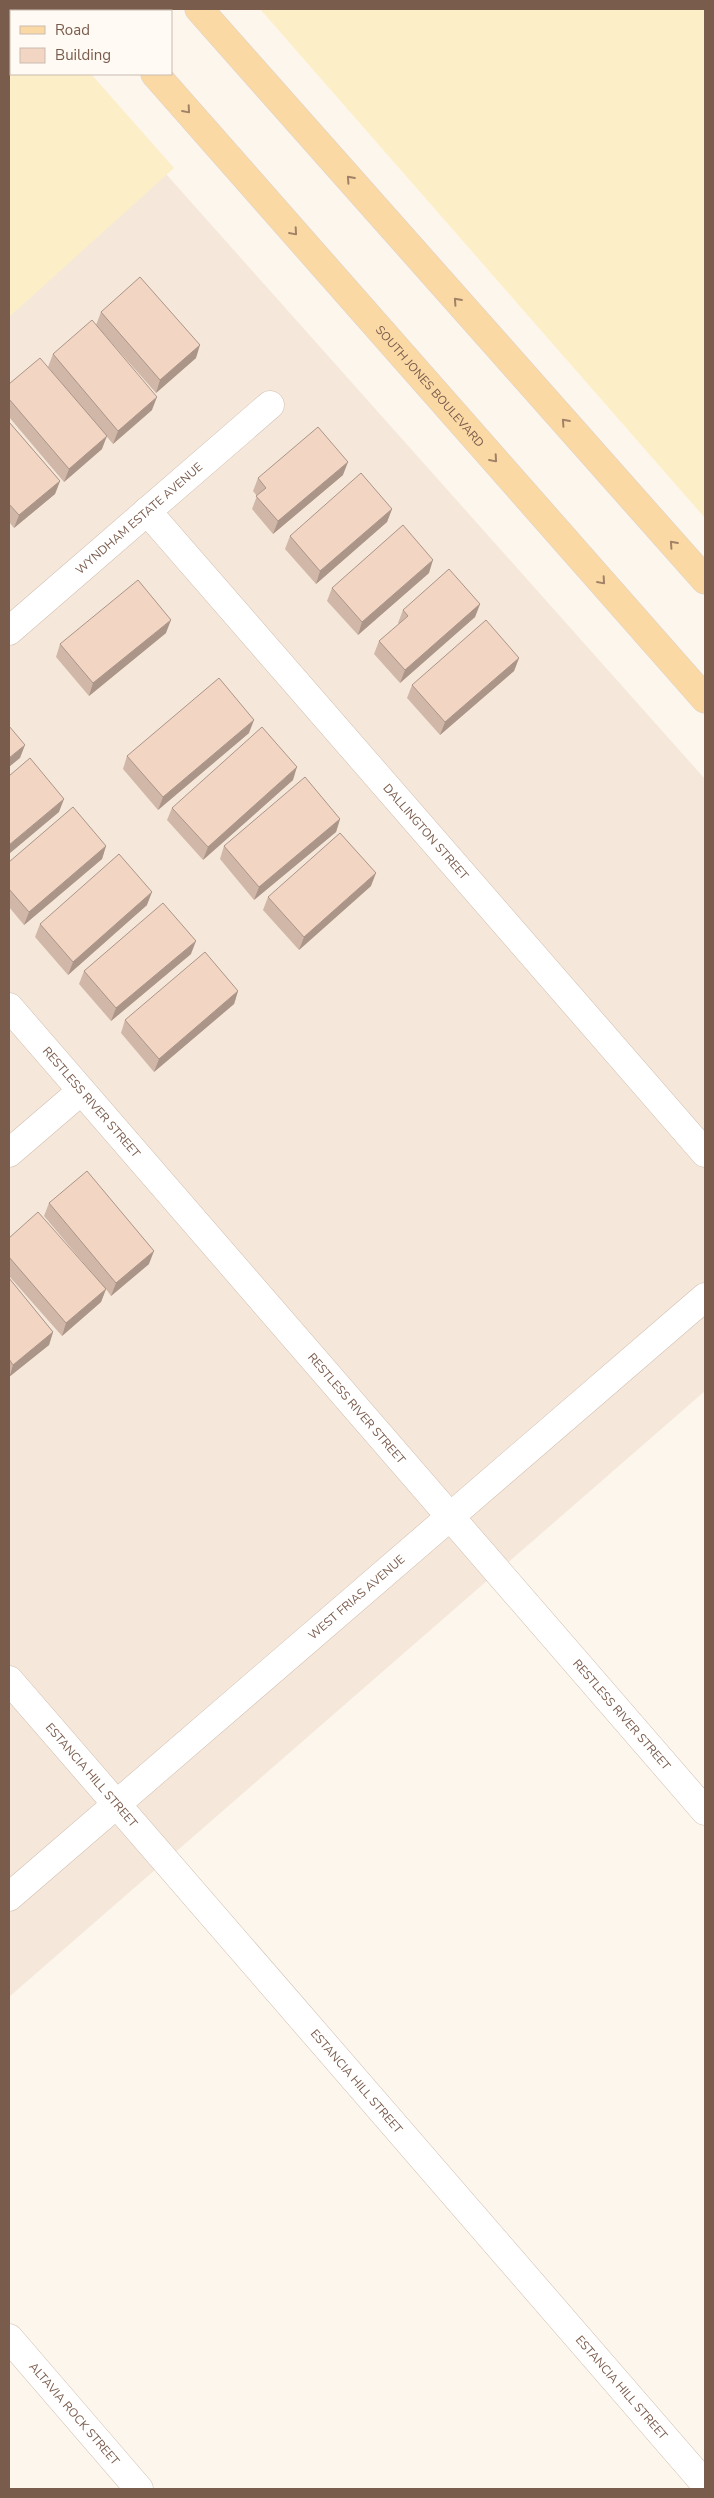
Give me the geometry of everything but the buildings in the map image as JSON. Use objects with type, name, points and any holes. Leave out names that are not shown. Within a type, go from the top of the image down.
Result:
[{"type":"main road","points":[[199,9],[705,580]]},
{"type":"main road","name":"SOUTH JONES BOULEVARD","points":[[156,75],[705,699]]},
{"type":"street","name":"WYNDHAM ESTATE AVENUE","points":[[9,631],[270,406]]},
{"type":"street","name":"DALLINGTON STREET","points":[[147,511],[705,1153]]},
{"type":"street","name":"RESTLESS RIVER STREET","points":[[9,1007],[80,1092],[705,1811]]},
{"type":"street","points":[[9,1153],[80,1092]]},
{"type":"street","name":"WEST FRIAS AVENUE","points":[[9,1897],[705,1297]]},
{"type":"street","name":"ESTANCIA HILL STREET","points":[[9,1680],[705,2484]]},
{"type":"street","name":"ALTAVIA ROCK STREET","points":[[9,2338],[139,2489]]},
{"type":"shaded area","points":[[9,9],[20,9],[10,10],[10,75],[78,75],[705,779],[705,1391],[9,1997]]},
{"type":"sand","points":[[9,9],[34,9],[10,10],[10,75],[92,75],[174,168],[9,317]]},
{"type":"sand","points":[[260,9],[705,9],[705,518]]}]
